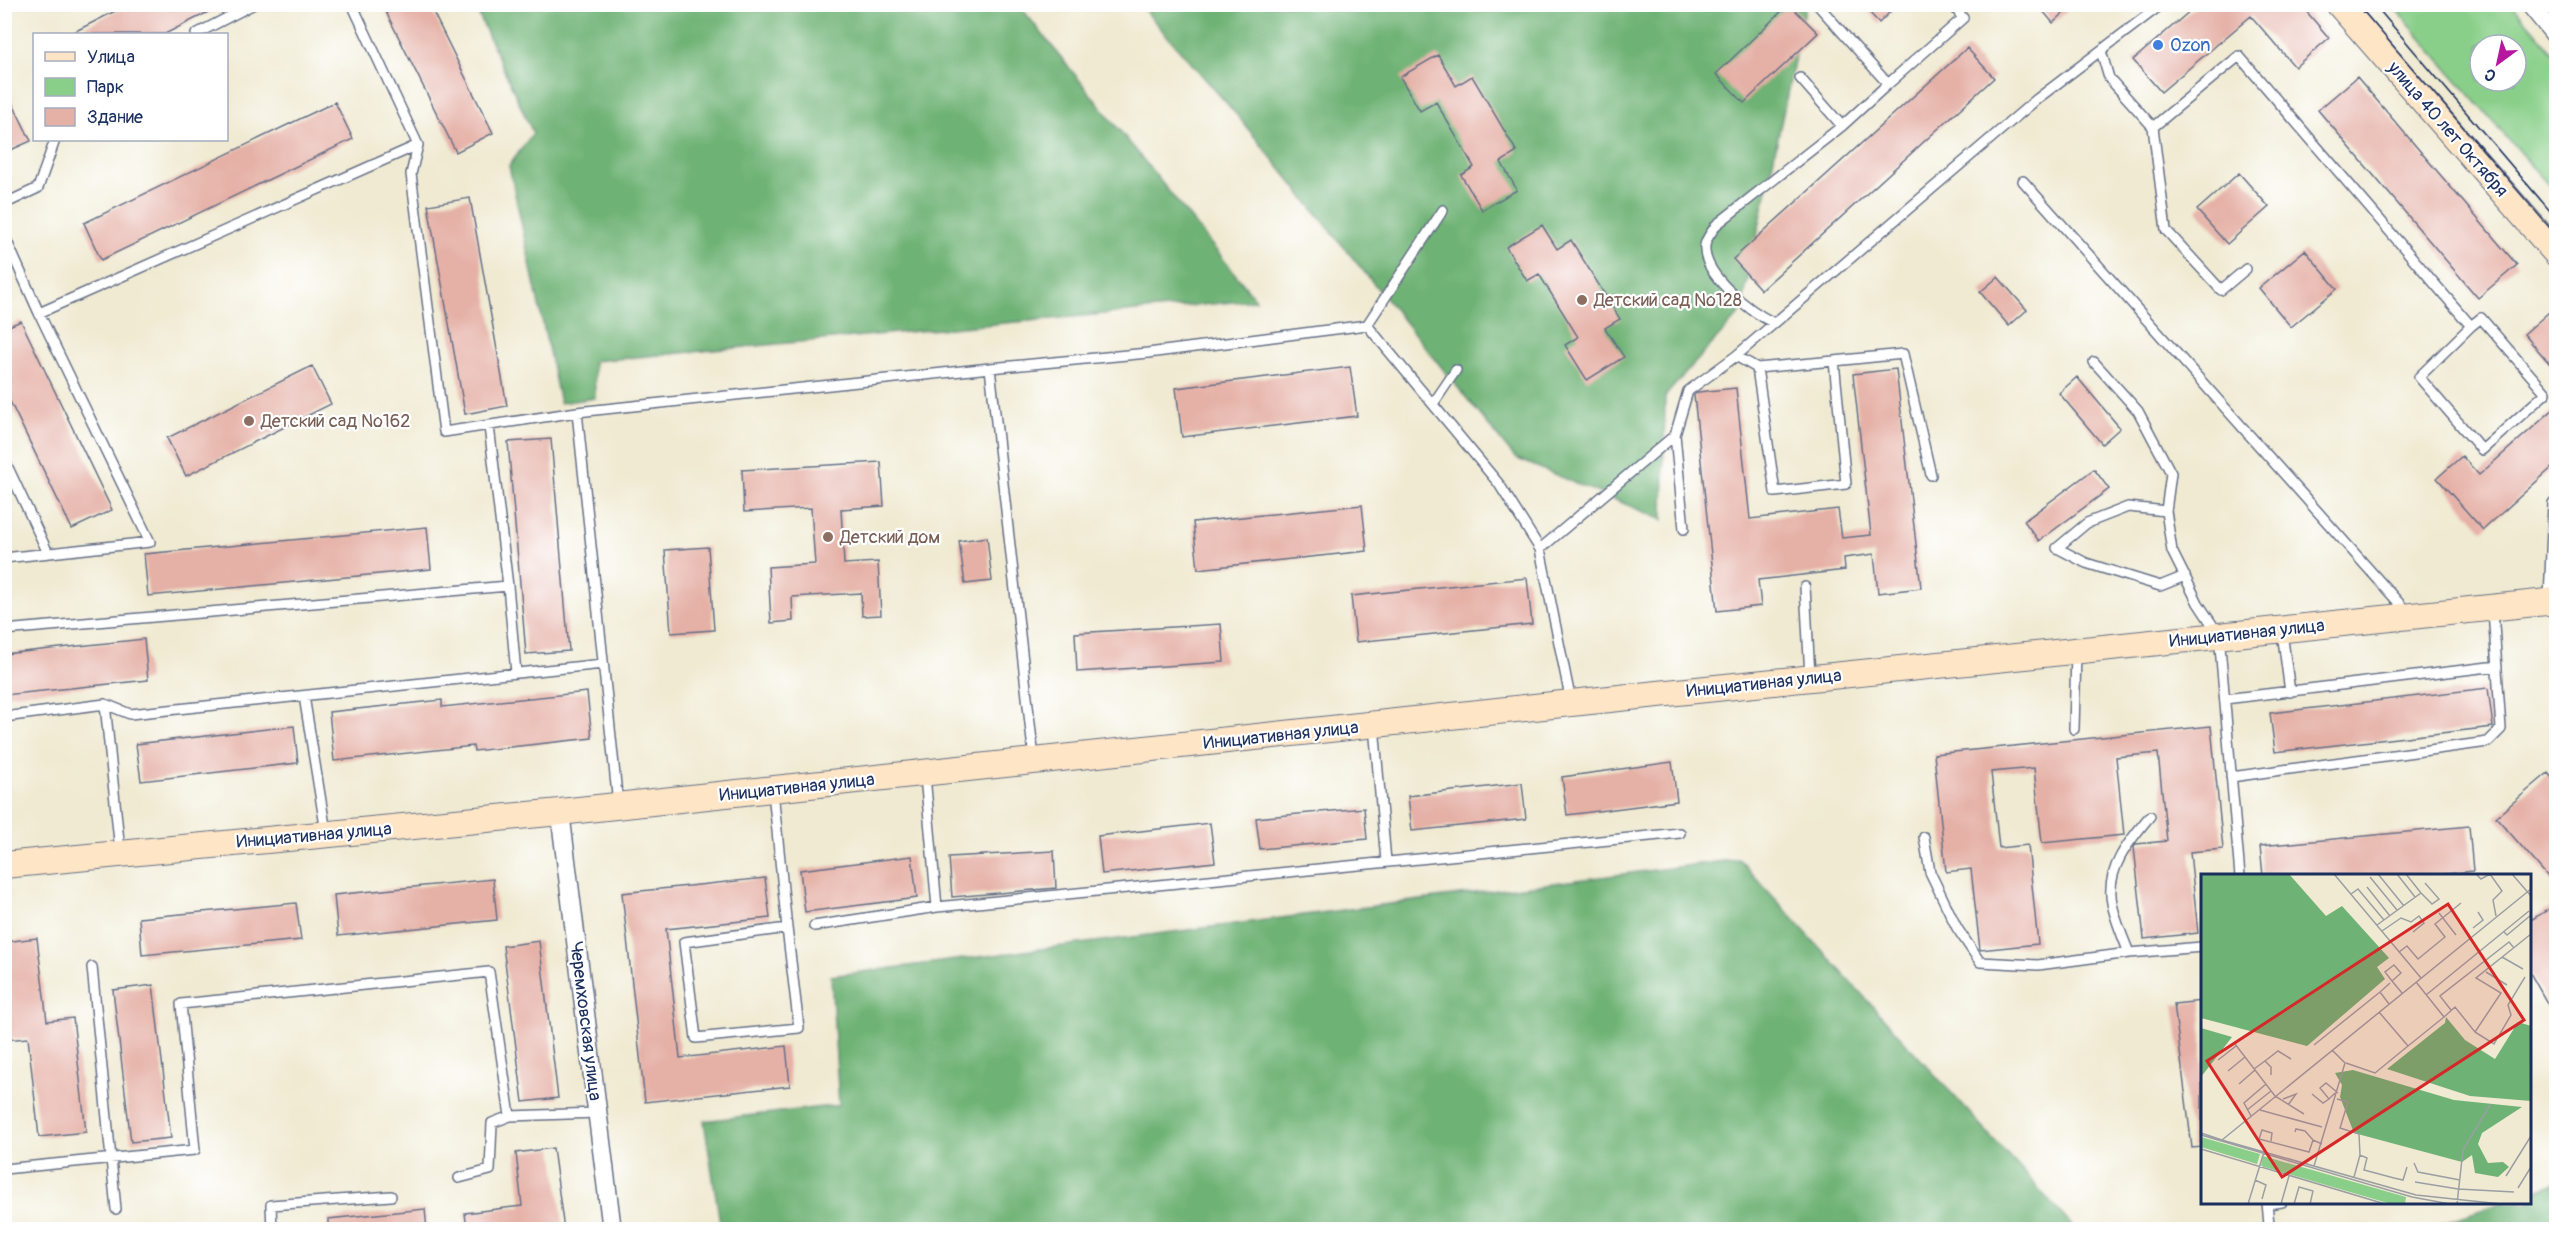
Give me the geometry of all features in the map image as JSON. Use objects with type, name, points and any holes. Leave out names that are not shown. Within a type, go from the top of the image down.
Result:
[{"type":"main road","name":"улица 40 лет Октября","points":[[2339,4],[2556,254]]},
{"type":"main road","name":"Инициативная улица","points":[[4,865],[560,812],[1571,703],[2552,602]]},
{"type":"street","points":[[2530,4],[2556,36]]},
{"type":"street","name":"Черемховская улица","points":[[560,812],[612,1230]]},
{"type":"lane","points":[[198,33],[254,4]]},
{"type":"lane","points":[[352,4],[418,145],[411,174],[444,432],[577,412],[1148,353],[1367,325],[1443,210]]},
{"type":"lane","points":[[1817,4],[1888,84]]},
{"type":"lane","points":[[1774,322],[1757,314],[1708,266],[1705,245],[1716,225],[1842,126],[1964,18],[1953,4]]},
{"type":"lane","points":[[1684,529],[1675,435],[1688,391],[1736,356],[2037,99],[2162,4]]},
{"type":"lane","points":[[2101,51],[2109,78],[2153,128],[2166,230],[2221,290],[2246,269]]},
{"type":"lane","points":[[2153,128],[2238,56],[2471,326]]},
{"type":"lane","points":[[1800,78],[1842,126]]},
{"type":"lane","points":[[4,204],[38,188],[56,141]]},
{"type":"lane","points":[[39,313],[418,145]]},
{"type":"lane","points":[[2023,181],[2410,616]]},
{"type":"lane","points":[[4,235],[39,313],[150,542],[4,558]]},
{"type":"lane","points":[[2481,318],[2546,393],[2482,450],[2419,377],[2471,326],[2481,318]]},
{"type":"lane","points":[[1367,325],[1499,484],[1540,549],[1571,703]]},
{"type":"lane","points":[[1736,356],[1757,368],[1903,354],[1930,475]]},
{"type":"lane","points":[[1757,368],[1774,492],[1846,484],[1834,361]]},
{"type":"lane","points":[[2094,362],[2138,411],[2171,473],[2166,511],[2172,551],[2198,603],[2219,635],[2240,874]]},
{"type":"lane","points":[[990,368],[1035,762]]},
{"type":"lane","points":[[1433,404],[1456,370]]},
{"type":"lane","points":[[577,412],[618,806]]},
{"type":"lane","points":[[489,426],[516,673]]},
{"type":"lane","points":[[1540,549],[1675,435]]},
{"type":"lane","points":[[4,459],[48,553]]},
{"type":"lane","points":[[2552,602],[2553,503]]},
{"type":"lane","points":[[2166,511],[2128,507],[2087,523],[2057,548],[2086,563],[2160,586],[2185,576]]},
{"type":"lane","points":[[4,630],[507,586]]},
{"type":"lane","points":[[1805,587],[1810,678]]},
{"type":"lane","points":[[2231,777],[2488,742],[2501,729],[2493,608]]},
{"type":"lane","points":[[2281,629],[2290,692]]},
{"type":"lane","points":[[2074,729],[2076,650]]},
{"type":"lane","points":[[4,717],[105,704],[130,714],[603,664]]},
{"type":"lane","points":[[2225,699],[2497,666]]},
{"type":"lane","points":[[304,696],[326,834]]},
{"type":"lane","points":[[105,704],[121,854]]},
{"type":"lane","points":[[1374,726],[1386,861]]},
{"type":"lane","points":[[924,773],[937,907]]},
{"type":"lane","points":[[773,789],[799,1028],[696,1038],[684,942],[788,928]]},
{"type":"lane","points":[[2129,953],[2111,902],[2114,872],[2125,846],[2150,816]]},
{"type":"lane","points":[[814,926],[937,907],[1680,833]]},
{"type":"lane","points":[[1924,837],[1930,872],[1957,928],[1980,962],[2038,965],[2201,946]]},
{"type":"lane","points":[[92,967],[109,1159],[116,1209]]},
{"type":"lane","points":[[4,1169],[195,1150],[181,1004],[205,1001],[489,972],[510,1116]]},
{"type":"lane","points":[[459,1178],[490,1170],[492,1123],[510,1116],[597,1113]]},
{"type":"lane","points":[[272,1230],[271,1205],[391,1196]]},
{"type":"lane","points":[[2267,1204],[2270,1225]]},
{"type":"green space","points":[[474,5],[1019,5],[1256,300],[594,361],[595,398],[560,403],[509,166],[533,133]]},
{"type":"green space","points":[[1140,5],[1806,5],[1741,312],[1665,396],[1663,520],[1515,458],[1236,114]]},
{"type":"green space","points":[[2392,5],[2512,5],[2556,56],[2556,194],[2468,93],[2528,93],[2528,33],[2468,33],[2468,93]]},
{"type":"green space","points":[[1739,859],[2075,1229],[721,1229],[704,1121],[839,1105],[831,976]]},
{"type":"green space","points":[[2556,1183],[2556,1229],[2426,1229],[2498,1204],[2531,1204],[2531,1192]]},
{"type":"building","points":[[129,4],[224,4],[167,33],[72,33]]},
{"type":"building","points":[[382,4],[429,4],[493,133],[456,152]]},
{"type":"building","points":[[1789,4],[1818,33],[1744,103],[1716,74]]},
{"type":"building","points":[[1862,4],[1898,4],[1879,23]]},
{"type":"building","points":[[2037,4],[2074,4],[2053,23]]},
{"type":"building","points":[[2198,4],[2300,4],[2329,38],[2295,67],[2251,16],[2161,92],[2133,60]]},
{"type":"building","points":[[1967,48],[1994,78],[1761,290],[1733,259]]},
{"type":"building","points":[[1438,55],[1456,86],[1472,76],[1517,152],[1501,162],[1517,190],[1482,210],[1461,175],[1474,167],[1436,102],[1420,111],[1400,77]]},
{"type":"building","points":[[2357,77],[2517,265],[2478,298],[2318,110]]},
{"type":"building","points":[[4,86],[31,141],[4,153]]},
{"type":"building","points":[[335,102],[353,139],[101,260],[84,223]]},
{"type":"building","points":[[2239,173],[2269,207],[2227,244],[2197,210]]},
{"type":"building","points":[[470,198],[507,406],[465,414],[428,205]]},
{"type":"building","name":"Детский сад №128","points":[[1542,225],[1557,249],[1571,240],[1620,319],[1605,328],[1624,357],[1587,380],[1565,345],[1578,337],[1539,274],[1527,281],[1506,247]]},
{"type":"building","points":[[2305,250],[2337,289],[2291,327],[2259,288]]},
{"type":"building","points":[[1998,277],[2027,310],[2009,326],[1980,292]]},
{"type":"building","points":[[2556,306],[2556,371],[2524,334]]},
{"type":"building","points":[[21,321],[112,510],[72,529],[4,389],[4,328]]},
{"type":"building","name":"Детский сад №162","points":[[312,366],[331,404],[186,476],[167,438]]},
{"type":"building","points":[[1350,367],[1357,416],[1182,437],[1176,388]]},
{"type":"building","points":[[1896,369],[1921,588],[1878,593],[1874,554],[1844,558],[1845,570],[1758,580],[1761,606],[1717,611],[1694,395],[1698,392],[1736,388],[1750,519],[1838,509],[1842,538],[1871,535],[1853,374]]},
{"type":"building","points":[[2077,377],[2120,428],[2102,444],[2059,393]]},
{"type":"building","points":[[2556,407],[2556,464],[2483,530],[2437,478],[2462,456],[2479,475]]},
{"type":"building","points":[[551,439],[569,651],[526,654],[508,442]]},
{"type":"building","name":"Детский дом","points":[[881,462],[884,506],[841,509],[844,564],[878,562],[881,615],[862,616],[861,593],[792,597],[793,621],[771,623],[768,567],[815,564],[811,508],[744,512],[742,470]]},
{"type":"building","points":[[2094,469],[2109,489],[2039,541],[2024,521]]},
{"type":"building","points":[[1362,505],[1367,551],[1198,569],[1193,522]]},
{"type":"building","points":[[427,527],[431,569],[148,596],[144,554]]},
{"type":"building","points":[[987,537],[992,581],[965,584],[959,541]]},
{"type":"building","points":[[708,547],[714,630],[671,633],[665,550]]},
{"type":"building","points":[[1527,578],[1532,624],[1356,642],[1351,596]]},
{"type":"building","points":[[1221,624],[1224,662],[1077,672],[1075,633]]},
{"type":"building","points":[[144,639],[148,680],[4,695],[4,654]]},
{"type":"building","points":[[2488,688],[2493,727],[2275,752],[2270,713]]},
{"type":"building","points":[[587,692],[592,738],[474,751],[473,746],[334,761],[329,712],[442,700],[442,707]]},
{"type":"building","points":[[294,726],[298,763],[141,781],[136,744]]},
{"type":"building","points":[[2211,726],[2223,849],[2190,852],[2198,933],[2144,939],[2134,847],[2136,844],[2167,841],[2158,753],[2116,757],[2124,835],[2042,843],[2034,768],[1991,772],[1999,848],[2028,845],[2038,944],[1980,950],[1971,869],[1946,872],[1934,754]]},
{"type":"building","points":[[1672,762],[1677,801],[1567,815],[1562,777]]},
{"type":"building","points":[[2548,773],[2556,783],[2556,886],[2496,817]]},
{"type":"building","points":[[1522,783],[1526,819],[1412,831],[1408,796]]},
{"type":"building","points":[[1364,808],[1367,839],[1260,849],[1256,818]]},
{"type":"building","points":[[1210,823],[1215,862],[1102,874],[1098,836]]},
{"type":"building","points":[[2469,826],[2473,871],[2447,874],[2263,874],[2260,846]]},
{"type":"building","points":[[1054,851],[1056,888],[952,897],[949,857]]},
{"type":"building","points":[[912,856],[917,898],[805,912],[800,870]]},
{"type":"building","points":[[765,878],[770,918],[666,929],[680,1058],[786,1046],[790,1086],[645,1102],[622,893]]},
{"type":"building","points":[[493,879],[497,920],[338,936],[334,895]]},
{"type":"building","points":[[296,903],[301,940],[142,955],[139,918]]},
{"type":"building","points":[[2556,905],[2556,1019],[2531,975],[2531,920]]},
{"type":"building","points":[[37,938],[47,1021],[73,1018],[86,1132],[39,1137],[28,1038],[4,1040],[4,942]]},
{"type":"building","points":[[539,941],[558,1098],[523,1102],[503,946]]},
{"type":"building","points":[[153,985],[171,1138],[131,1142],[113,990]]},
{"type":"building","points":[[2201,1001],[2201,1147],[2192,1148],[2174,1004]]},
{"type":"building","points":[[553,1148],[564,1230],[467,1230],[465,1213],[522,1206],[516,1153]]},
{"type":"building","points":[[425,1209],[427,1230],[328,1230],[328,1219]]},
{"type":"tram line","points":[[2357,4],[2556,235]]},
{"type":"tram line","points":[[2374,4],[2556,218]]},
{"type":"place","name":"Ozon","points":[[2158,45]]},
{"type":"place","name":"Детский сад №128","points":[[1582,300]]},
{"type":"place","name":"Детский сад №162","points":[[249,421]]},
{"type":"place","name":"Детский дом","points":[[828,537]]}]
